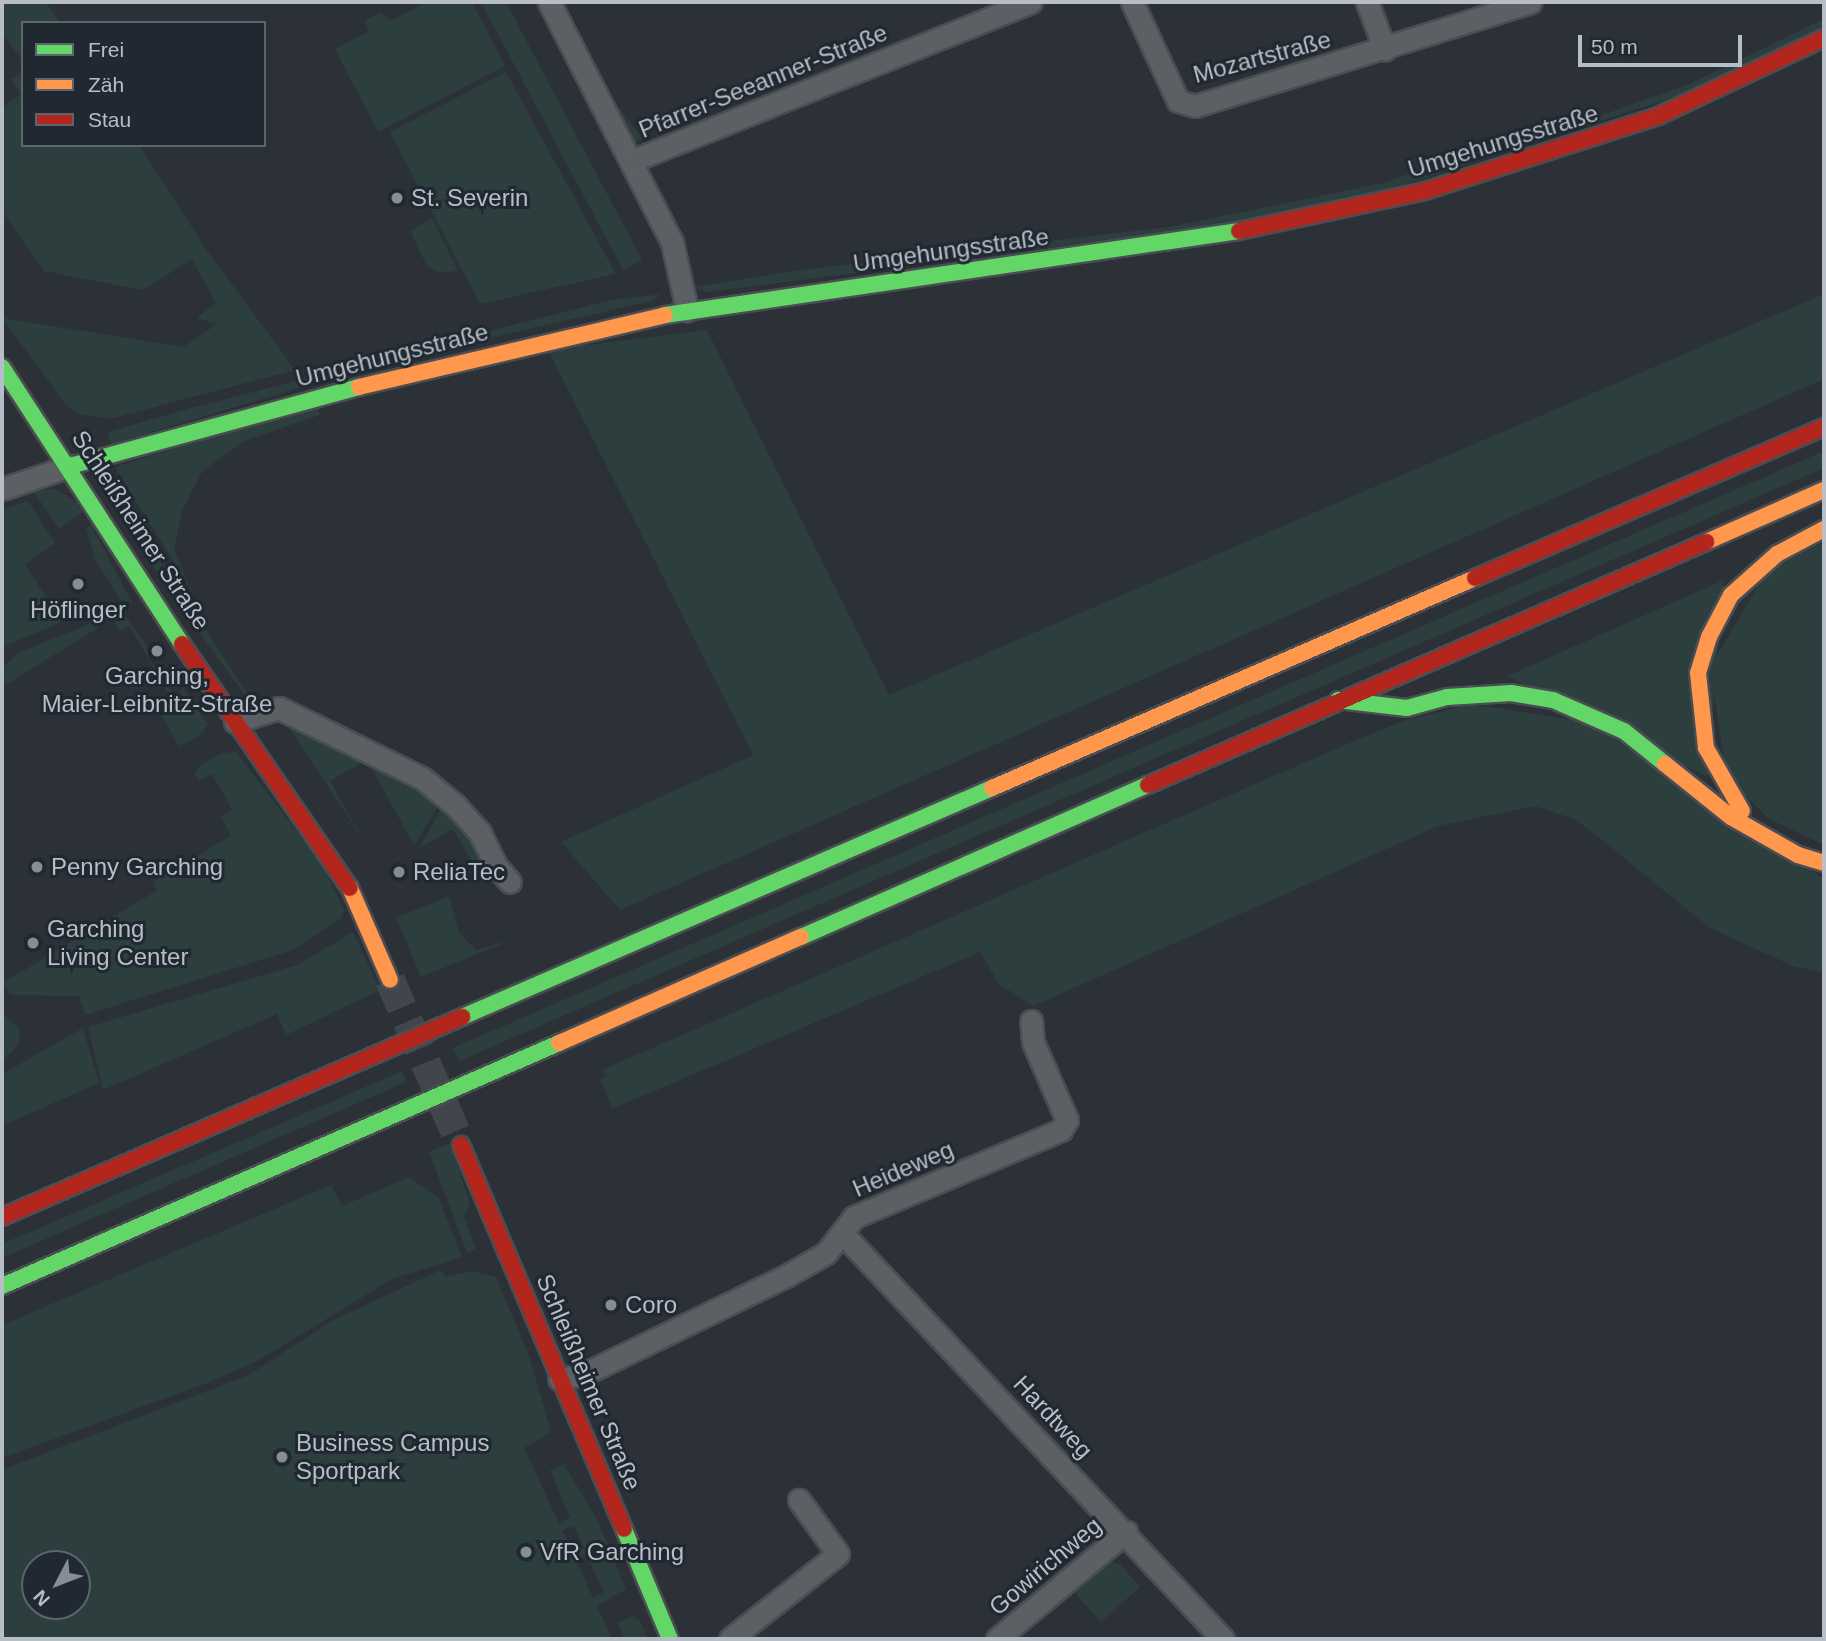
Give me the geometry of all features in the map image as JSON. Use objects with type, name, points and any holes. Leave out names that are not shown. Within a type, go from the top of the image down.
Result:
[{"type":"main road","name":"Umgehungsstraße","points":[[70,466],[432,368],[687,310],[1271,226],[1425,191],[1658,116],[1824,38]]},
{"type":"main road","name":"Schleißheimer Straße","points":[[2,367],[70,466],[235,722],[348,884],[390,980]]},
{"type":"main road","points":[[2,1217],[1824,427]]},
{"type":"main road","points":[[2,1286],[788,945],[1335,700],[1824,490]]},
{"type":"main road","points":[[1760,835],[1722,783],[1706,748],[1698,673],[1709,637],[1731,595],[1777,554],[1824,529]]},
{"type":"main road","points":[[1335,700],[1407,708],[1447,697],[1511,693],[1553,700],[1624,731],[1731,817],[1798,855],[1824,863]]},
{"type":"main road","name":"Schleißheimer Straße","points":[[461,1144],[670,1639]]},
{"type":"street","points":[[549,2],[672,242],[687,310]]},
{"type":"street","name":"Pfarrer-Seeanner-Straße","points":[[631,161],[1030,2]]},
{"type":"street","name":"Mozartstraße","points":[[1132,2],[1178,101],[1195,106],[1385,50],[1531,2]]},
{"type":"street","points":[[1367,2],[1385,50]]},
{"type":"street","points":[[2,489],[70,466]]},
{"type":"street","points":[[235,722],[279,708],[422,778],[455,805],[480,833],[510,883]]},
{"type":"street","name":"Heideweg","points":[[559,1379],[582,1375],[786,1276],[826,1253],[854,1217],[1061,1130],[1067,1120],[1033,1042],[1031,1021]]},
{"type":"street","name":"Hardtweg","points":[[842,1233],[1126,1532],[1223,1639]]},
{"type":"street","points":[[730,1639],[838,1554],[799,1500]]},
{"type":"street","name":"Gowirichweg","points":[[997,1639],[1126,1532]]},
{"type":"shaded area","points":[[2,2],[46,2],[59,21],[21,21],[21,59],[6,38],[2,41]]},
{"type":"shaded area","points":[[427,2],[472,2],[505,66],[378,132],[335,49],[368,32],[365,20],[381,12],[390,21]]},
{"type":"shaded area","points":[[481,2],[506,2],[642,260],[623,270]]},
{"type":"shaded area","points":[[1824,19],[1824,28],[1693,91],[1385,191],[1247,222],[708,292],[693,287],[800,270],[1169,227],[1383,183],[1462,156],[1548,134],[1690,84]]},
{"type":"shaded area","points":[[506,72],[616,274],[480,304],[390,132]]},
{"type":"shaded area","points":[[21,73],[21,94],[11,79]]},
{"type":"shaded area","points":[[21,94],[21,147],[140,147],[206,249],[295,370],[110,419],[78,414],[66,405],[2,318],[183,347],[217,324],[196,318],[216,303],[192,259],[143,290],[44,271],[2,211],[2,108]]},
{"type":"shaded area","points":[[610,103],[620,109],[643,139],[632,144]]},
{"type":"shaded area","points":[[432,218],[458,271],[440,273],[427,266],[415,242],[411,231]]},
{"type":"shaded area","points":[[662,294],[652,301],[401,358],[111,444],[108,432],[191,408],[606,301]]},
{"type":"shaded area","points":[[1824,294],[1824,379],[620,910],[561,842],[753,755],[548,350],[707,330],[889,695]]},
{"type":"shaded area","points":[[316,404],[320,415],[244,441],[202,472],[182,511],[174,550],[192,592],[115,467]]},
{"type":"shaded area","points":[[1824,451],[1824,468],[459,1061],[453,1048]]},
{"type":"shaded area","points":[[53,488],[74,500],[83,512],[59,529],[34,492]]},
{"type":"shaded area","points":[[28,501],[55,543],[25,564],[62,622],[2,647],[2,510]]},
{"type":"shaded area","points":[[124,503],[204,627],[198,631],[147,557],[120,506]]},
{"type":"shaded area","points":[[91,525],[132,603],[120,600],[95,560],[86,527]]},
{"type":"shaded area","points":[[1824,542],[1824,845],[1769,819],[1741,791],[1725,766],[1710,667],[1766,572]]},
{"type":"shaded area","points":[[1724,580],[1707,777],[1507,676]]},
{"type":"shaded area","points":[[121,611],[153,653],[148,658],[175,695],[183,688],[208,725],[199,736],[179,746],[161,714],[174,706],[130,626],[120,631],[111,615]]},
{"type":"shaded area","points":[[94,622],[98,628],[2,687],[2,667],[20,652]]},
{"type":"shaded area","points":[[206,630],[253,702],[251,703],[200,634]]},
{"type":"shaded area","points":[[1471,704],[1588,722],[1824,879],[1824,973],[1793,966],[1710,928],[1574,819],[1535,806],[1438,826],[1033,1006],[999,984],[980,952],[612,1109],[600,1079],[607,1076],[602,1070],[1347,744],[1406,720]]},
{"type":"shaded area","points":[[283,718],[323,735],[325,743],[342,751],[350,748],[442,800],[414,845],[367,760],[330,781],[363,840]]},
{"type":"shaded area","points":[[236,752],[323,866],[344,910],[341,918],[293,950],[85,1015],[79,996],[10,995],[3,983],[158,890],[153,882],[231,836],[221,816],[232,810],[212,774],[199,781],[195,774],[198,767],[221,753]]},
{"type":"shaded area","points":[[445,802],[460,818],[483,858],[472,862],[453,829],[419,848]]},
{"type":"shaded area","points":[[449,896],[459,933],[476,950],[514,939],[421,977],[396,918]]},
{"type":"shaded area","points":[[353,932],[380,990],[286,1035],[277,1014],[103,1090],[88,1027],[297,965]]},
{"type":"shaded area","points":[[2,1013],[20,1029],[19,1044],[2,1061]]},
{"type":"shaded area","points":[[83,1028],[99,1083],[2,1126],[2,1074]]},
{"type":"shaded area","points":[[402,1071],[406,1082],[2,1258],[2,1244]]},
{"type":"shaded area","points":[[450,1143],[470,1203],[464,1216],[476,1249],[467,1253],[429,1152]]},
{"type":"shaded area","points":[[409,1177],[439,1198],[462,1257],[392,1279],[261,1359],[207,1383],[2,1458],[2,1325],[331,1185],[342,1206]]},
{"type":"shaded area","name":"Business Campus Sportpark","points":[[441,1270],[445,1277],[471,1271],[496,1277],[529,1356],[551,1432],[524,1448],[559,1523],[570,1517],[550,1470],[564,1464],[598,1521],[626,1589],[597,1606],[612,1639],[2,1639],[2,1470],[249,1375],[333,1320]],"holes":[[[574,1526],[584,1548],[573,1554],[562,1530]],[[587,1556],[604,1592],[593,1598],[576,1560]]]},
{"type":"shaded area","points":[[1109,1561],[1121,1565],[1140,1587],[1101,1622],[1074,1592]]},
{"type":"shaded area","points":[[632,1616],[640,1621],[648,1639],[625,1639],[617,1623]]},
{"type":"tunnel","points":[[390,980],[461,1145]]},
{"type":"traffic: fast","points":[[665,315],[1239,231]]},
{"type":"traffic: fast","points":[[2,367],[182,644]]},
{"type":"traffic: fast","points":[[70,466],[359,387]]},
{"type":"traffic: fast","points":[[1338,700],[1407,708],[1447,697],[1511,693],[1553,700],[1624,731],[1665,764]]},
{"type":"traffic: fast","points":[[801,937],[1148,785]]},
{"type":"traffic: fast","points":[[462,1017],[992,788]]},
{"type":"traffic: fast","points":[[2,1286],[559,1043]]},
{"type":"traffic: fast","points":[[624,1529],[670,1639]]},
{"type":"traffic: slow","points":[[359,387],[665,315]]},
{"type":"traffic: slow","points":[[1706,542],[1824,490]]},
{"type":"traffic: slow","points":[[1742,811],[1706,748],[1698,673],[1709,637],[1731,595],[1777,554],[1824,529]]},
{"type":"traffic: slow","points":[[992,788],[1475,578]]},
{"type":"traffic: slow","points":[[1665,764],[1731,817],[1798,855],[1824,863]]},
{"type":"traffic: slow","points":[[350,888],[390,980]]},
{"type":"traffic: slow","points":[[559,1043],[801,937]]},
{"type":"traffic: jam","points":[[1239,231],[1425,191],[1658,116],[1824,38]]},
{"type":"traffic: jam","points":[[1475,578],[1824,427]]},
{"type":"traffic: jam","points":[[1148,785],[1706,542]]},
{"type":"traffic: jam","points":[[182,644],[350,888]]},
{"type":"traffic: jam","points":[[2,1217],[462,1017]]},
{"type":"traffic: jam","points":[[461,1145],[624,1529]]},
{"type":"place","name":"St. Severin","points":[[397,198]]},
{"type":"place","name":"Höflinger","points":[[78,584]]},
{"type":"place","name":"Garching, Maier-Leibnitz-Straße","points":[[157,651]]},
{"type":"place","name":"Penny Garching","points":[[37,867]]},
{"type":"place","name":"ReliaTec","points":[[399,872]]},
{"type":"place","name":"Garching Living Center","points":[[33,943]]},
{"type":"place","name":"Coro","points":[[611,1305]]},
{"type":"place","name":"Business Campus Sportpark","points":[[282,1457]]},
{"type":"place","name":"VfR Garching","points":[[526,1552]]}]
